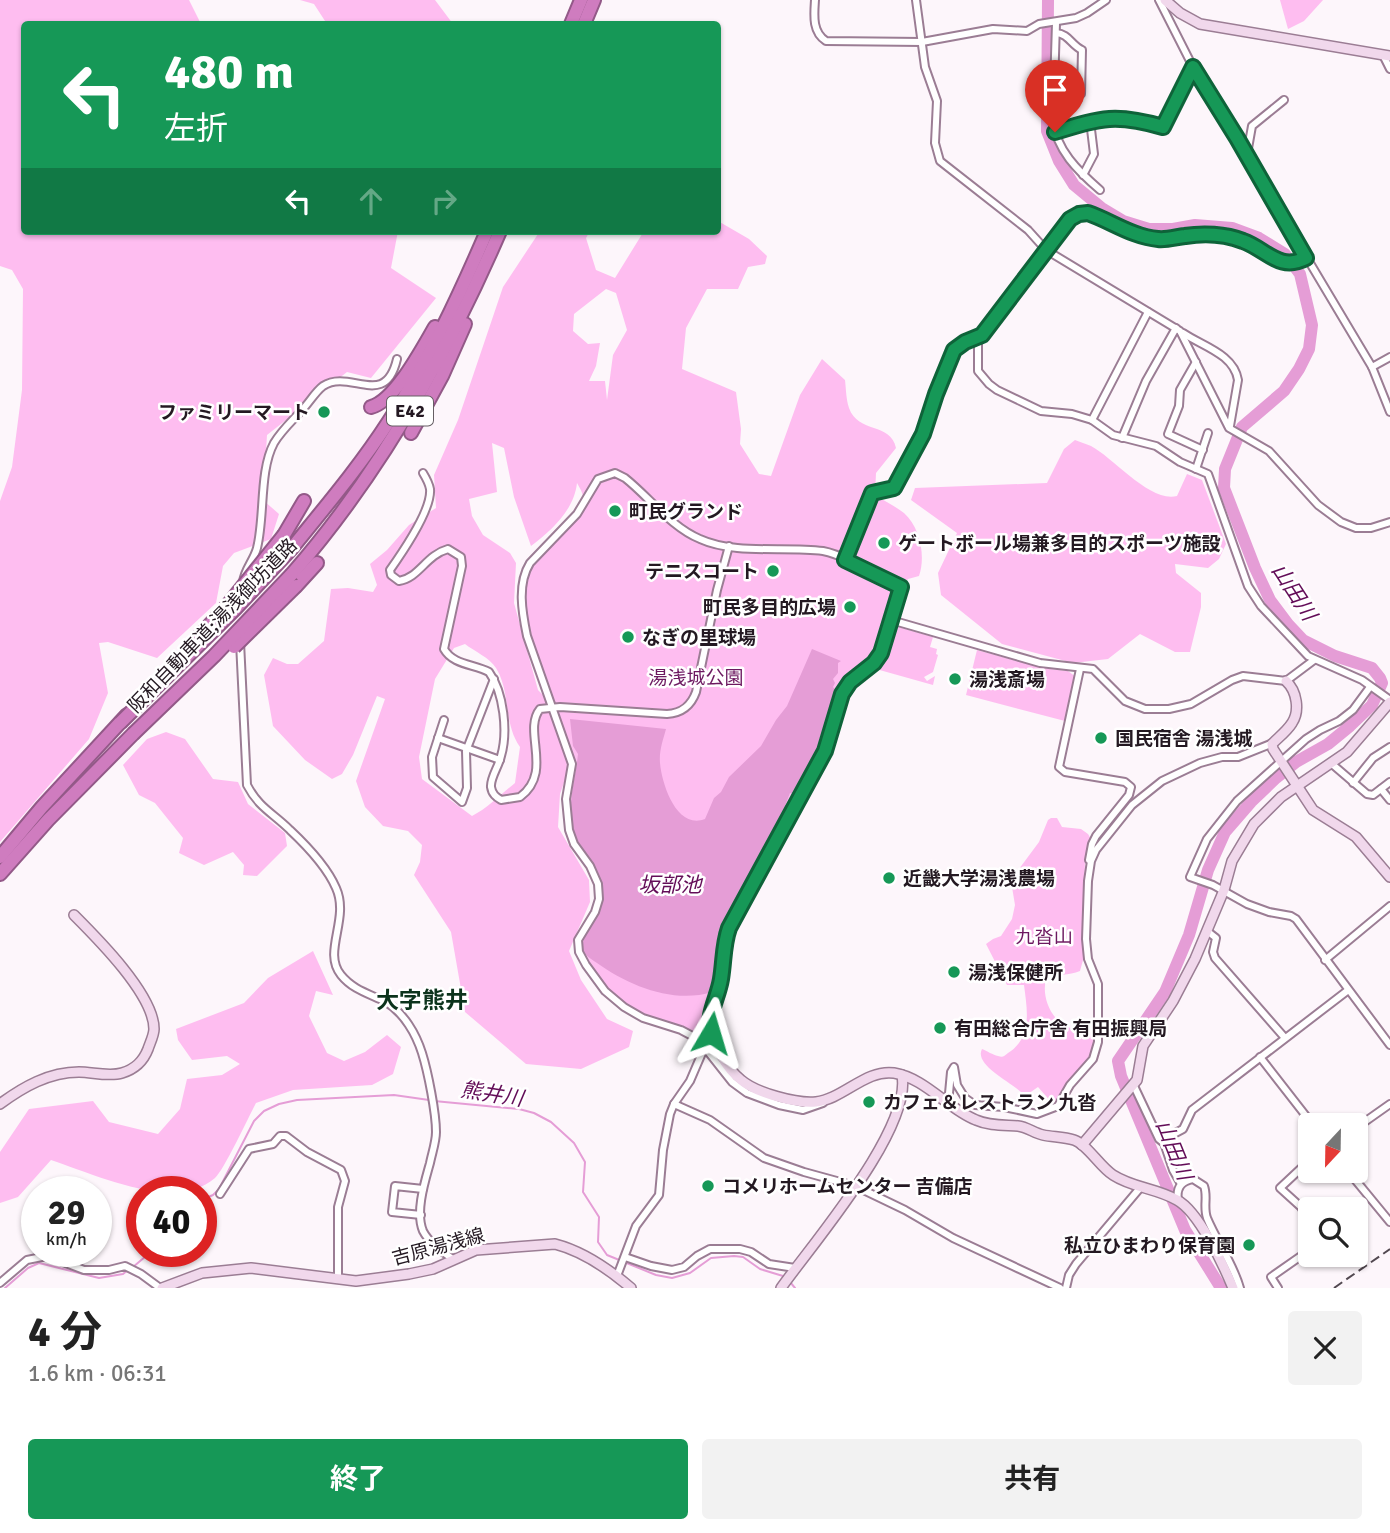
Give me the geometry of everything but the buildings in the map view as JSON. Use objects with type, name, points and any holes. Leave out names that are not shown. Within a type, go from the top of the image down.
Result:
[{"type":"highway","points":[[582,13],[594,0]]},
{"type":"highway","points":[[370,407],[380,404],[409,369],[485,235]]},
{"type":"highway","name":"阪和自動車道;湯浅御坊道路","points":[[0,857],[120,723],[236,608],[292,548],[344,484],[400,404],[450,314],[485,235]]},
{"type":"highway","points":[[411,433],[457,345],[498,237]]},
{"type":"highway","name":"阪和自動車道;湯浅御坊道路","points":[[0,874],[48,820],[166,701],[294,580],[404,421],[449,341],[498,237]]},
{"type":"highway","points":[[120,723],[227,606],[284,535],[304,501]]},
{"type":"highway","points":[[294,580],[317,562]]},
{"type":"street","points":[[815,0],[818,35],[826,41],[922,42],[993,29],[1031,30],[1039,24],[1055,23],[1087,13],[1106,0]]},
{"type":"street","points":[[916,0],[925,67],[938,108],[935,143],[940,161],[1028,230],[1046,250],[1224,357],[1236,372],[1238,380],[1230,428]]},
{"type":"street","points":[[1159,0],[1193,67],[1372,367],[1390,412]]},
{"type":"street","points":[[1165,0],[1199,24],[1386,56],[1390,69]]},
{"type":"street","points":[[1055,23],[1055,132],[1062,149],[1100,190]]},
{"type":"street","points":[[1053,104],[1081,94],[1083,66],[1082,50],[1066,36],[1056,33]]},
{"type":"street","points":[[1055,132],[1090,121],[1115,118],[1163,127],[1193,67]]},
{"type":"street","points":[[1247,154],[1252,126],[1284,100]]},
{"type":"street","points":[[1083,174],[1094,154],[1090,121]]},
{"type":"street","points":[[845,560],[872,493],[894,488],[918,447],[954,350],[965,342],[978,338],[1070,219],[1084,213],[1151,238],[1203,234],[1217,236],[1245,242],[1278,262],[1306,258]]},
{"type":"street","points":[[1092,420],[1148,312]]},
{"type":"street","points":[[1178,329],[1230,428],[1269,451],[1318,505],[1341,522],[1365,529],[1390,522]]},
{"type":"street","points":[[1122,438],[1146,381],[1178,329]]},
{"type":"street","points":[[978,338],[978,371],[989,384],[1041,411],[1064,412],[1092,420],[1112,435],[1156,446],[1210,477],[1253,596],[1303,652],[1314,660],[1362,680],[1389,700],[1348,752],[1295,784],[1254,824],[1232,861],[1224,890],[1177,995],[1147,1039],[1134,1086],[1082,1145]]},
{"type":"street","points":[[1372,367],[1390,357]]},
{"type":"street","points":[[397,359],[395,368],[386,381],[376,387],[333,381],[321,388],[274,443],[267,466],[257,547],[244,576],[240,636],[247,785],[253,798],[265,811],[290,829],[307,848],[336,889],[341,905],[341,921],[334,945],[339,974],[353,987],[397,1010],[414,1033],[422,1053],[437,1134],[421,1215],[424,1232],[429,1239],[454,1260]]},
{"type":"street","points":[[1196,362],[1180,390],[1178,406],[1168,434],[1203,450]]},
{"type":"street","points":[[1196,469],[1208,433]]},
{"type":"street","points":[[424,473],[430,488],[429,499],[405,550],[390,570],[391,575],[399,581],[407,580],[431,556],[448,549],[457,552],[461,557],[462,566],[444,649],[448,657],[489,672],[499,691],[503,727],[500,760],[492,783],[492,792],[501,800],[520,797],[530,788],[535,776],[536,715],[540,709],[667,714],[677,713],[687,706],[696,692],[729,546]]},
{"type":"street","points":[[831,1098],[814,1102],[796,1101],[742,1081],[714,1041],[709,1018],[721,981],[724,944],[729,928],[825,751],[842,694],[850,682],[878,658],[901,587],[822,551],[714,544],[695,537],[625,478],[615,473],[598,479],[577,514],[532,559],[524,576],[522,596],[525,624],[535,660],[572,764],[565,805],[569,830],[574,844],[596,876],[599,891],[595,912],[578,940],[579,952],[606,991],[624,1007],[655,1024],[690,1034],[705,1046],[732,1082],[747,1093],[779,1105],[803,1110],[814,1108],[874,1075],[886,1073],[902,1075],[980,1122],[1023,1127],[1041,1134],[1075,1140],[1109,1173],[1140,1188],[1178,1200],[1193,1215],[1233,1288]]},
{"type":"street","points":[[891,620],[1040,663],[1090,668],[1130,704],[1155,709],[1191,704],[1244,676],[1286,681],[1314,660]]},
{"type":"street","points":[[948,1104],[950,1078],[954,1067],[957,1085],[965,1098],[975,1105],[1030,1114],[1043,1113],[1058,1106],[1073,1081],[1093,1059],[1099,1035],[1098,984],[1086,950],[1086,892],[1091,844],[1129,795],[1131,787],[1125,782],[1065,772],[1059,766],[1080,669]]},
{"type":"street","points":[[444,720],[432,757],[433,779],[460,802],[467,788],[467,748],[494,678]]},
{"type":"street","points":[[1089,868],[1100,843],[1150,788],[1200,763],[1222,757],[1238,757],[1274,742],[1293,723],[1295,715],[1293,690],[1286,681]]},
{"type":"street","points":[[1372,687],[1339,721],[1320,730],[1237,801],[1216,825],[1197,856],[1190,877],[1224,890],[1247,904],[1291,916],[1390,1045]]},
{"type":"street","points":[[438,738],[500,760]]},
{"type":"street","points":[[1274,742],[1272,748],[1280,762],[1313,810],[1356,837],[1387,865],[1390,877]]},
{"type":"street","points":[[1353,783],[1373,758],[1390,747]]},
{"type":"street","points":[[1332,764],[1370,795],[1390,782]]},
{"type":"street","points":[[1381,789],[1390,800]]},
{"type":"street","points":[[1325,960],[1390,906]]},
{"type":"street","points":[[0,1104],[25,1086],[50,1077],[75,1072],[119,1075],[135,1068],[145,1058],[155,1031],[152,1017],[136,984],[74,915]]},
{"type":"street","points":[[1207,931],[1216,938],[1213,952],[1215,958],[1285,1038]]},
{"type":"street","points":[[1164,1143],[1166,1138],[1183,1129],[1192,1110],[1347,991]]},
{"type":"street","points":[[617,1276],[636,1226],[659,1195],[665,1136],[674,1104],[690,1082],[705,1046]]},
{"type":"street","points":[[1260,1058],[1304,1113]]},
{"type":"street","points":[[782,1287],[855,1186],[891,1128],[903,1092],[902,1075]]},
{"type":"street","points":[[1134,1086],[1159,1139],[1164,1143],[1181,1184]]},
{"type":"street","points":[[674,1104],[710,1120],[764,1158],[855,1186],[905,1210],[953,1238],[1060,1288]]},
{"type":"street","points":[[1368,1120],[1390,1104]]},
{"type":"street","points":[[220,1194],[249,1149],[273,1144],[280,1136],[286,1136],[307,1152],[341,1170],[345,1181],[338,1213],[338,1278]]},
{"type":"street","points":[[1298,1171],[1280,1188],[1298,1205]]},
{"type":"street","points":[[1178,1200],[1181,1184],[1193,1179],[1204,1186],[1208,1220],[1240,1288]]},
{"type":"street","points":[[1358,1183],[1390,1222]]},
{"type":"street","points":[[421,1215],[392,1212],[395,1186],[424,1189]]},
{"type":"street","points":[[1066,1288],[1069,1275],[1076,1264],[1140,1188]]},
{"type":"street","name":"吉原湯浅線","points":[[161,1288],[202,1273],[251,1268],[338,1278],[356,1284],[433,1269],[477,1250],[555,1244],[567,1247],[617,1276],[629,1287]]},
{"type":"street","points":[[625,1257],[659,1269],[672,1270],[684,1267],[710,1250],[740,1249],[751,1252],[769,1265],[793,1271]]},
{"type":"street","points":[[0,1283],[27,1260],[47,1256],[84,1270],[109,1270],[125,1266],[161,1288]]},
{"type":"street","points":[[1278,1288],[1271,1277],[1298,1258]]},
{"type":"green space","points":[[0,0],[189,0],[200,21],[21,21],[21,235],[397,235],[391,268],[436,298],[371,378],[347,372],[267,435],[263,500],[279,514],[271,539],[234,553],[223,566],[216,603],[157,658],[108,642],[99,643],[108,693],[89,739],[0,842],[0,501],[12,467],[22,390],[23,289],[12,270],[0,266]]},
{"type":"green space","points":[[300,0],[435,0],[451,21],[325,21],[314,4]]},
{"type":"green space","points":[[1280,0],[1323,0],[1304,21],[1288,29]]},
{"type":"green space","name":"湯浅城公園","points":[[721,223],[749,239],[767,256],[765,264],[748,267],[738,289],[707,289],[686,328],[682,369],[736,392],[741,429],[740,444],[759,474],[771,476],[800,395],[822,359],[845,380],[848,405],[853,416],[859,422],[888,434],[893,440],[896,448],[876,473],[875,495],[910,519],[918,534],[922,560],[919,576],[908,579],[901,587],[881,653],[850,682],[835,724],[729,928],[711,1009],[714,1041],[636,1012],[609,992],[588,967],[578,946],[595,912],[598,884],[578,852],[567,822],[571,763],[560,794],[558,827],[589,880],[590,902],[569,951],[581,980],[607,1019],[633,1031],[629,1047],[581,1069],[526,1064],[465,1012],[451,932],[414,875],[420,862],[422,845],[408,831],[383,826],[365,807],[356,781],[385,699],[377,696],[353,755],[342,774],[332,779],[305,760],[273,726],[264,675],[273,658],[287,664],[298,664],[324,641],[331,589],[348,588],[373,592],[377,585],[370,564],[387,550],[409,525],[436,508],[434,475],[458,420],[503,287],[537,235],[588,235],[586,238],[596,270],[615,278],[642,235],[721,235]],"holes":[[[606,289],[616,293],[627,330],[613,355],[607,400],[605,381],[589,381],[596,366],[600,343],[588,344],[573,331],[574,314]],[[492,443],[504,448],[514,497],[531,546],[567,511],[577,483],[583,498],[576,516],[533,561],[523,581],[529,634],[549,701],[538,690],[514,603],[516,563],[510,553],[483,535],[472,516],[469,499],[497,492]],[[465,644],[493,664],[501,677],[511,728],[520,747],[515,783],[472,816],[422,779],[419,757],[435,679],[454,648]]]},
{"type":"green space","points":[[1075,440],[1091,446],[1155,493],[1177,496],[1187,474],[1202,480],[1226,544],[1219,559],[1208,568],[1175,564],[1176,573],[1201,593],[1201,607],[1190,652],[1175,652],[1140,634],[1108,659],[1073,663],[1002,644],[941,595],[938,573],[957,533],[911,500],[915,488],[1047,483],[1064,449]]},
{"type":"green space","points":[[895,626],[933,637],[930,647],[937,649],[938,655],[933,672],[924,677],[927,681],[935,676],[933,685],[876,669],[886,655]]},
{"type":"green space","points":[[977,650],[1042,668],[1068,671],[1076,677],[1065,721],[966,695]]},
{"type":"green space","points":[[166,732],[185,739],[213,779],[238,782],[248,804],[285,833],[287,846],[257,876],[243,875],[244,865],[233,852],[204,865],[179,853],[183,838],[155,803],[139,795],[123,765],[147,739]]},
{"type":"green space","name":"九沓山","points":[[1051,818],[1057,818],[1062,827],[1081,829],[1091,839],[1085,860],[1083,960],[1080,971],[1046,979],[1045,994],[1050,1009],[1060,1022],[1074,1029],[1096,1034],[1088,1063],[1069,1082],[1058,1102],[1053,1104],[1038,1087],[1025,1096],[989,1068],[981,1055],[982,1049],[1003,1056],[1016,1046],[1025,1031],[1027,1013],[1024,985],[1007,985],[986,944],[1001,936],[1012,919],[1015,905],[1012,887],[1016,873],[1039,842]]},
{"type":"green space","points":[[313,951],[333,995],[316,991],[309,1016],[327,1053],[344,1061],[365,1052],[387,1035],[401,1047],[393,1074],[372,1085],[293,1090],[256,1103],[217,1176],[126,1176],[126,1185],[112,1181],[112,1176],[97,1176],[51,1160],[37,1176],[21,1176],[21,1194],[0,1203],[0,1152],[29,1109],[93,1101],[109,1122],[158,1134],[180,1109],[187,1079],[222,1075],[240,1064],[227,1056],[192,1060],[178,1040],[176,1029],[244,1003],[268,978]]},
{"type":"water","name":"坂部池","points":[[812,649],[841,661],[838,663],[838,673],[833,679],[833,687],[837,692],[832,714],[828,715],[819,740],[823,745],[795,794],[790,793],[785,806],[790,804],[726,924],[712,992],[683,996],[652,991],[623,979],[590,959],[582,948],[586,934],[600,909],[603,893],[600,878],[580,847],[571,819],[578,754],[573,746],[570,719],[666,729],[660,759],[668,793],[679,812],[686,818],[695,821],[705,819],[714,798],[721,792],[729,777],[761,746],[787,706]]},
{"type":"waterway","name":"山田川","points":[[1048,0],[1047,131],[1059,161],[1074,185],[1103,209],[1123,221],[1149,229],[1195,225],[1232,228],[1259,238],[1285,254],[1300,274],[1312,325],[1309,349],[1284,391],[1242,427],[1225,469],[1224,488],[1270,600],[1288,624],[1303,640],[1335,656],[1372,668],[1382,683],[1372,705],[1350,726],[1276,778],[1225,832],[1208,870],[1189,935],[1165,992],[1118,1061],[1121,1076],[1185,1230],[1221,1288]]},
{"type":"waterway","name":"熊井川","points":[[217,1191],[254,1121],[264,1111],[279,1104],[297,1100],[394,1095],[429,1100]]},
{"type":"waterway","name":"熊井川","points":[[434,1101],[519,1109],[551,1122],[574,1143],[585,1162],[583,1192],[599,1217],[598,1242],[607,1255],[656,1275],[672,1278],[690,1273],[711,1258],[734,1256],[743,1257],[760,1269],[783,1276]]},
{"type":"waterway","name":"熊井川","points":[[5,1288],[28,1268],[39,1263],[99,1278],[123,1274],[128,1270]]},
{"type":"waterway","name":"熊井川","points":[[790,1282],[795,1288]]},
{"type":"railway","points":[[1334,1288],[1390,1249]]},
{"type":"place","name":"ファミリーマート","points":[[324,412]]},
{"type":"place","name":"町民グランド","points":[[615,511]]},
{"type":"place","name":"ゲートボール場兼多目的スポーツ施設","points":[[884,543]]},
{"type":"place","name":"テニスコート","points":[[773,571]]},
{"type":"place","name":"町民多目的広場","points":[[850,607]]},
{"type":"place","name":"なぎの里球場","points":[[628,637]]},
{"type":"place","name":"湯浅斎場","points":[[955,679]]},
{"type":"place","name":"国民宿舎 湯浅城","points":[[1101,738]]},
{"type":"place","name":"近畿大学湯浅農場","points":[[889,878]]},
{"type":"place","name":"湯浅保健所","points":[[954,972]]},
{"type":"place","name":"有田総合庁舎 有田振興局","points":[[940,1028]]},
{"type":"place","name":"カフェ＆レストラン 九沓","points":[[869,1102]]},
{"type":"place","name":"コメリホームセンター 吉備店","points":[[708,1186]]},
{"type":"place","name":"私立ひまわり保育園","points":[[1249,1245]]},
{"type":"district","name":"大字熊井","points":[[422,1000]]},
{"type":"route","points":[[711,1033],[709,1018],[721,981],[724,944],[729,928],[825,751],[842,694],[850,682],[874,663],[881,653],[901,587],[845,560],[872,493],[894,488],[918,447],[954,350],[982,335],[1074,215],[1088,213],[1151,238],[1203,234],[1234,238],[1251,244],[1282,263],[1306,258],[1193,67],[1163,127],[1105,118],[1055,132]]}]
